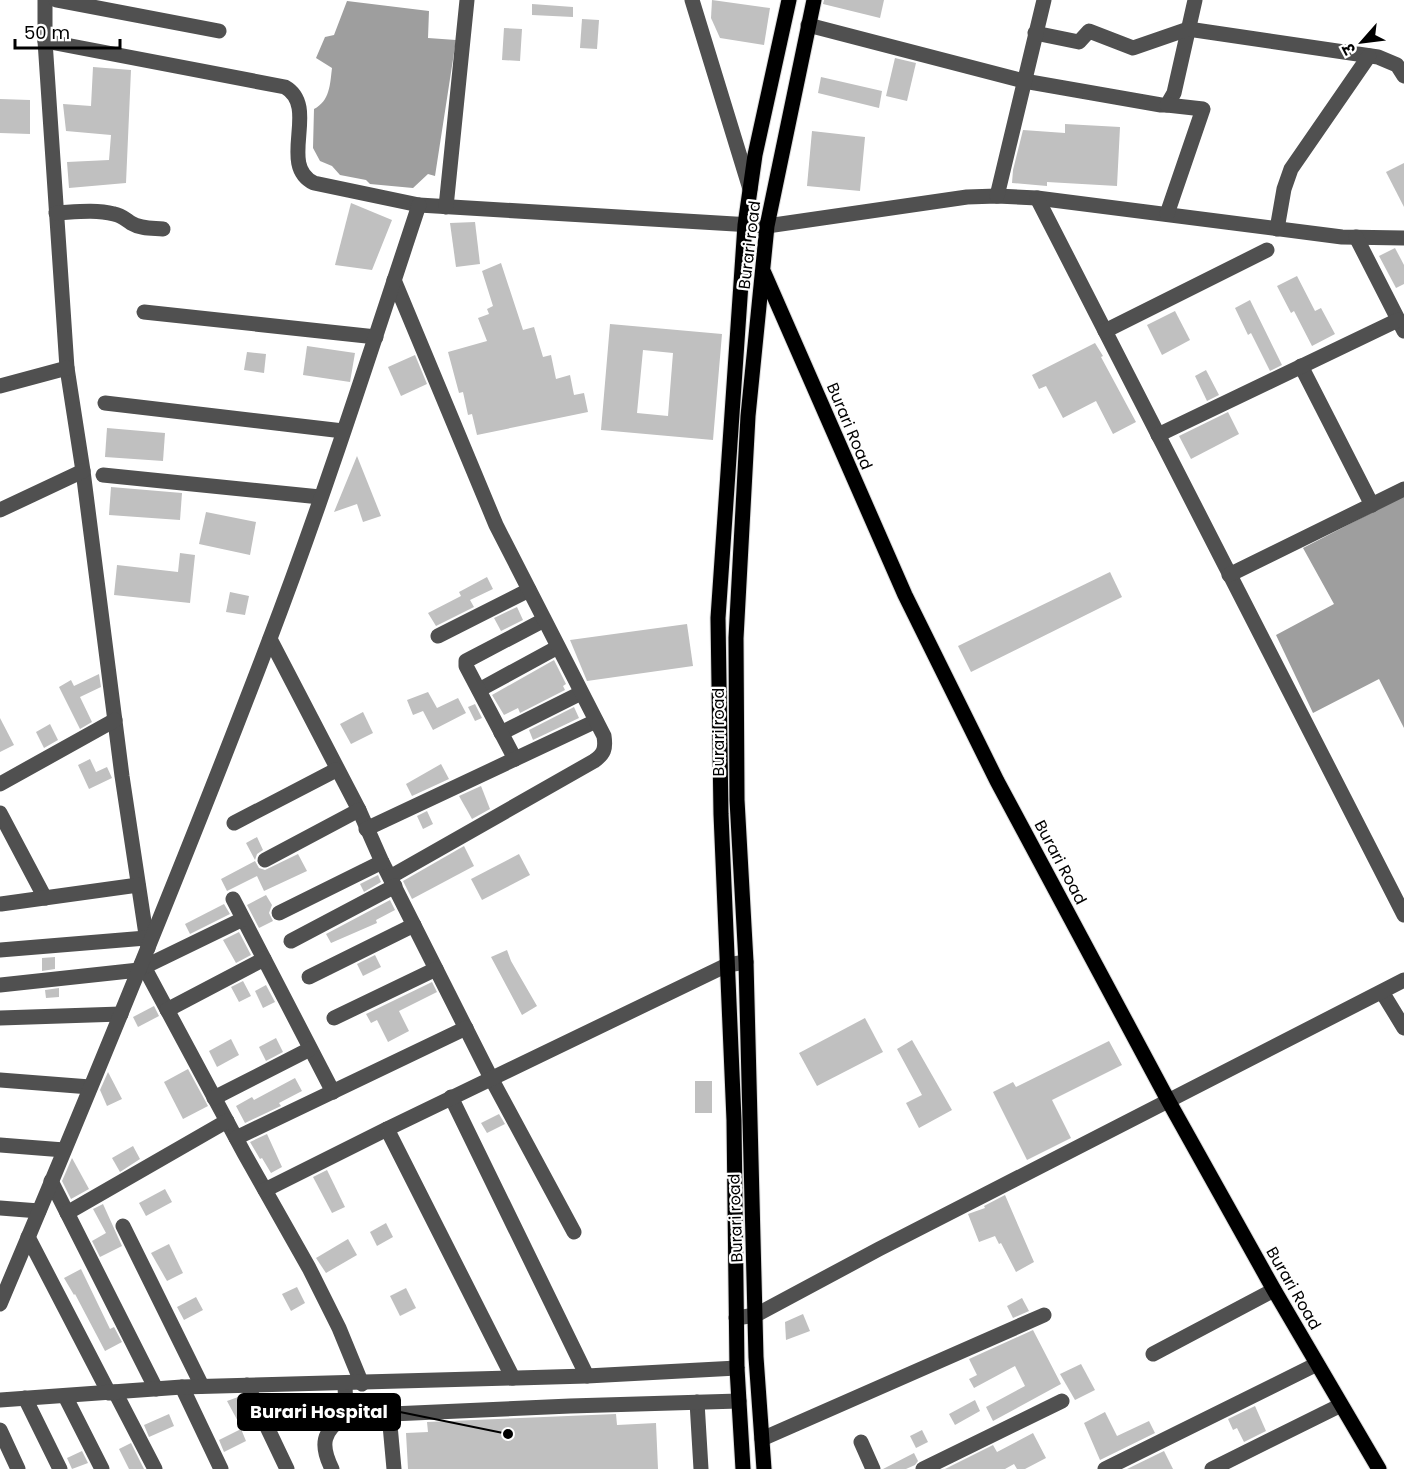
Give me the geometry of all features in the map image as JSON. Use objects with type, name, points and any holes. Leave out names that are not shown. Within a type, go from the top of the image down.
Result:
[{"type":"main road","name":"Burari road","points":[[742,1469],[737,1368],[734,1120],[721,814],[718,618],[745,225],[750,189],[789,0]]},
{"type":"main road","name":"Burari road","points":[[764,1469],[756,1315],[746,962],[737,800],[736,638],[748,416],[767,226],[814,0]]},
{"type":"main road","name":"Burari Road","points":[[743,261],[763,272],[891,564],[950,689],[1169,1102],[1274,1290],[1379,1469]]},
{"type":"street","points":[[45,0],[45,41],[67,368],[83,471],[138,885],[144,957],[167,1010],[324,1299],[362,1384]]},
{"type":"street","points":[[57,0],[219,31]]},
{"type":"street","points":[[446,207],[467,0]]},
{"type":"street","points":[[692,0],[750,189]]},
{"type":"street","points":[[997,196],[1044,0]]},
{"type":"street","points":[[1167,105],[1174,93],[1195,0]]},
{"type":"street","points":[[808,25],[1024,81],[1161,105],[1203,109],[1167,214]]},
{"type":"street","points":[[1035,33],[1079,42],[1089,31],[1134,48],[1188,29],[1388,60],[1397,65],[1404,76]]},
{"type":"street","points":[[45,41],[285,87],[292,91],[297,100],[299,110],[298,160],[305,179],[314,183],[419,205],[767,226],[967,197],[997,196],[1037,198],[1277,229],[1356,237],[1404,238]]},
{"type":"street","points":[[1277,229],[1284,189],[1291,169],[1369,56]]},
{"type":"street","points":[[1037,198],[1404,915]]},
{"type":"street","points":[[0,1304],[6,1274],[28,1237],[121,1014],[270,639],[376,337],[419,205]]},
{"type":"street","points":[[56,213],[113,214],[145,228],[164,229]]},
{"type":"street","points":[[1158,435],[1301,366],[1401,325],[1356,237]]},
{"type":"street","points":[[1105,331],[1267,250]]},
{"type":"street","points":[[291,941],[601,756],[605,750],[596,721],[496,525],[394,280]]},
{"type":"street","points":[[144,312],[376,337]]},
{"type":"street","points":[[1301,366],[1372,505]]},
{"type":"street","points":[[0,386],[67,368]]},
{"type":"street","points":[[105,403],[343,431]]},
{"type":"street","points":[[0,510],[83,471]]},
{"type":"street","points":[[103,475],[320,497]]},
{"type":"street","points":[[1229,575],[1404,489]]},
{"type":"street","points":[[438,636],[529,590]]},
{"type":"street","points":[[515,759],[466,666],[466,661],[544,620]]},
{"type":"street","points":[[270,639],[336,770],[359,810],[382,862],[491,1078],[574,1232]]},
{"type":"street","points":[[479,690],[558,647]]},
{"type":"street","points":[[501,733],[581,693]]},
{"type":"street","points":[[0,784],[115,720]]},
{"type":"street","points":[[366,829],[596,721]]},
{"type":"street","points":[[234,823],[336,770]]},
{"type":"street","points":[[265,860],[359,810]]},
{"type":"street","points":[[0,813],[45,898]]},
{"type":"street","points":[[279,914],[382,862]]},
{"type":"street","points":[[1,904],[138,885]]},
{"type":"street","points":[[233,899],[333,1092]]},
{"type":"street","points":[[0,985],[144,957],[243,919]]},
{"type":"street","points":[[309,977],[414,925]]},
{"type":"street","points":[[0,950],[144,957]]},
{"type":"street","points":[[167,1010],[264,959]]},
{"type":"street","points":[[265,1190],[451,1097],[727,964],[746,962]]},
{"type":"street","points":[[334,1018],[436,969]]},
{"type":"street","points":[[736,1318],[756,1315],[879,1249],[1404,980]]},
{"type":"street","points":[[1382,992],[1404,1028]]},
{"type":"street","points":[[0,1018],[121,1014]]},
{"type":"street","points":[[236,1138],[466,1028]]},
{"type":"street","points":[[214,1098],[310,1049]]},
{"type":"street","points":[[0,1080],[90,1087]]},
{"type":"street","points":[[451,1097],[587,1376]]},
{"type":"street","points":[[67,1213],[226,1121]]},
{"type":"street","points":[[387,1129],[513,1378]]},
{"type":"street","points":[[0,1145],[64,1150]]},
{"type":"street","points":[[51,1181],[156,1389]]},
{"type":"street","points":[[0,1208],[39,1211]]},
{"type":"street","points":[[123,1226],[202,1386]]},
{"type":"street","points":[[28,1237],[155,1469]]},
{"type":"street","points":[[1153,1354],[1274,1290]]},
{"type":"street","points":[[762,1439],[1044,1315]]},
{"type":"street","points":[[1105,1469],[1317,1364]]},
{"type":"street","points":[[0,1400],[202,1386],[362,1384],[737,1368]]},
{"type":"street","points":[[345,1384],[346,1416]]},
{"type":"street","points":[[247,1385],[287,1469]]},
{"type":"street","points":[[182,1387],[221,1469]]},
{"type":"street","points":[[65,1396],[102,1469]]},
{"type":"street","points":[[26,1398],[60,1469]]},
{"type":"street","points":[[332,1469],[325,1455],[325,1440],[332,1427],[346,1416],[739,1401]]},
{"type":"street","points":[[922,1469],[1062,1401]]},
{"type":"street","points":[[697,1402],[701,1469]]},
{"type":"street","points":[[1212,1469],[1341,1405]]},
{"type":"street","points":[[389,1414],[394,1469]]},
{"type":"street","points":[[0,1430],[18,1469]]},
{"type":"street","points":[[861,1442],[873,1469]]},
{"type":"shaded area","points":[[347,1],[429,11],[428,38],[456,40],[435,176],[428,174],[413,188],[370,184],[366,180],[340,175],[332,166],[320,161],[313,148],[314,109],[326,97],[332,68],[316,58],[325,37],[334,35]]},
{"type":"shaded area","points":[[1404,496],[1404,728],[1379,679],[1313,713],[1276,635],[1334,604],[1303,548]]},
{"type":"building","points":[[712,0],[770,8],[764,45],[720,38],[711,18]]},
{"type":"building","points":[[824,0],[884,0],[880,18],[823,4]]},
{"type":"building","points":[[532,4],[573,7],[573,17],[532,15]]},
{"type":"building","points":[[582,19],[599,20],[597,49],[580,48]]},
{"type":"building","points":[[504,28],[522,29],[520,61],[502,60]]},
{"type":"building","points":[[895,58],[916,63],[907,101],[886,96]]},
{"type":"building","points":[[93,67],[131,70],[126,183],[69,188],[67,162],[109,160],[111,135],[66,131],[63,104],[91,106]]},
{"type":"building","points":[[821,77],[882,91],[879,108],[818,93]]},
{"type":"building","points":[[0,99],[30,100],[30,134],[0,133]]},
{"type":"building","points":[[1065,124],[1120,127],[1117,186],[1047,182],[1047,186],[1012,183],[1023,130],[1065,133]]},
{"type":"building","points":[[812,131],[865,137],[860,191],[807,186]]},
{"type":"building","points":[[1404,163],[1404,207],[1386,172]]},
{"type":"building","points":[[351,203],[392,220],[372,270],[335,265]]},
{"type":"building","points":[[475,222],[480,264],[456,267],[450,223]]},
{"type":"building","points":[[1395,248],[1404,265],[1404,284],[1396,288],[1379,256]]},
{"type":"building","points":[[501,263],[523,330],[534,327],[543,357],[551,355],[556,379],[570,375],[574,395],[584,393],[588,412],[477,435],[472,414],[468,415],[463,392],[459,393],[448,352],[487,341],[478,318],[489,314],[487,309],[493,306],[482,271]]},
{"type":"building","points":[[1297,276],[1315,311],[1321,308],[1335,334],[1312,346],[1294,311],[1291,313],[1277,286]]},
{"type":"building","points":[[1250,300],[1282,365],[1270,371],[1251,333],[1248,335],[1235,308]]},
{"type":"building","points":[[1175,311],[1190,340],[1162,355],[1147,325]]},
{"type":"building","points":[[610,324],[722,334],[713,440],[601,430]],"holes":[[[643,350],[673,353],[668,416],[637,413]]]},
{"type":"building","points":[[1095,343],[1136,422],[1113,434],[1096,401],[1063,418],[1046,386],[1039,389],[1032,375]]},
{"type":"building","points":[[307,346],[355,353],[350,382],[303,375]]},
{"type":"building","points":[[247,352],[266,354],[264,373],[244,370]]},
{"type":"building","points":[[415,355],[427,384],[401,396],[388,367]]},
{"type":"building","points":[[1206,370],[1219,395],[1207,401],[1195,376]]},
{"type":"building","points":[[1228,412],[1239,434],[1191,459],[1179,436]]},
{"type":"building","points":[[107,428],[165,433],[163,461],[105,457]]},
{"type":"building","points":[[357,456],[381,516],[363,522],[357,504],[334,512]]},
{"type":"building","points":[[111,487],[182,493],[180,520],[109,515]]},
{"type":"building","points":[[206,512],[256,522],[250,555],[199,544]]},
{"type":"building","points":[[180,553],[195,555],[190,603],[114,595],[117,565],[178,572]]},
{"type":"building","points":[[1110,572],[1122,597],[971,672],[958,646]]},
{"type":"building","points":[[487,577],[493,589],[470,600],[474,607],[436,626],[428,613],[461,596],[459,592]]},
{"type":"building","points":[[230,592],[249,596],[245,615],[226,612]]},
{"type":"building","points":[[517,607],[523,620],[501,631],[494,618]]},
{"type":"building","points":[[687,624],[693,666],[587,681],[570,640]]},
{"type":"building","points":[[554,660],[566,684],[563,686],[565,690],[520,713],[518,708],[504,715],[492,695]]},
{"type":"building","points":[[99,674],[101,687],[80,697],[92,722],[80,729],[59,687],[71,680],[74,686]]},
{"type":"building","points":[[428,692],[437,708],[458,698],[466,713],[433,730],[423,711],[413,715],[407,700]]},
{"type":"building","points":[[475,704],[482,718],[475,721],[468,707]]},
{"type":"building","points":[[574,707],[579,718],[533,740],[529,730]]},
{"type":"building","points":[[363,712],[373,733],[351,744],[340,724]]},
{"type":"building","points":[[0,718],[14,745],[0,752]]},
{"type":"building","points":[[50,724],[58,740],[44,748],[36,732]]},
{"type":"building","points":[[90,759],[96,772],[107,767],[112,778],[89,789],[78,765]]},
{"type":"building","points":[[441,764],[449,779],[412,796],[406,784]]},
{"type":"building","points":[[481,786],[490,809],[472,819],[459,796]]},
{"type":"building","points":[[427,811],[433,824],[423,829],[417,816]]},
{"type":"building","points":[[257,837],[263,850],[257,854],[255,860],[246,843]]},
{"type":"building","points":[[464,846],[474,866],[412,899],[403,881]]},
{"type":"building","points":[[298,854],[307,871],[264,891],[257,876],[227,891],[221,879],[255,861],[259,868],[265,870]]},
{"type":"building","points":[[519,854],[530,875],[482,900],[471,879]]},
{"type":"building","points":[[378,875],[381,882],[364,892],[360,884]]},
{"type":"building","points":[[266,895],[272,905],[269,913],[273,921],[259,928],[247,905]]},
{"type":"building","points":[[390,900],[395,910],[376,920],[377,923],[331,943],[326,934]]},
{"type":"building","points":[[224,904],[230,914],[190,934],[185,924]]},
{"type":"building","points":[[239,932],[251,955],[236,963],[223,940]]},
{"type":"building","points":[[507,950],[537,1006],[522,1015],[491,957]]},
{"type":"building","points":[[375,955],[381,967],[363,976],[357,964]]},
{"type":"building","points":[[55,957],[55,969],[42,971],[42,958]]},
{"type":"building","points":[[243,981],[251,996],[239,1002],[231,987]]},
{"type":"building","points":[[432,982],[437,992],[399,1011],[409,1031],[388,1042],[377,1020],[371,1023],[366,1014]]},
{"type":"building","points":[[266,985],[275,1002],[263,1008],[255,991]]},
{"type":"building","points":[[59,988],[59,997],[46,998],[45,990]]},
{"type":"building","points":[[154,1006],[159,1016],[138,1027],[133,1017]]},
{"type":"building","points":[[865,1018],[883,1052],[817,1086],[799,1053]]},
{"type":"building","points":[[276,1038],[283,1052],[266,1061],[259,1047]]},
{"type":"building","points":[[231,1039],[239,1055],[217,1067],[209,1051]]},
{"type":"building","points":[[912,1040],[952,1110],[919,1128],[906,1103],[922,1095],[897,1049]]},
{"type":"building","points":[[1109,1041],[1122,1065],[1052,1100],[1071,1138],[1027,1160],[993,1092],[1013,1082],[1016,1087]]},
{"type":"building","points":[[188,1069],[208,1106],[183,1119],[164,1082]]},
{"type":"building","points":[[108,1072],[122,1099],[107,1106],[100,1090]]},
{"type":"building","points":[[295,1078],[302,1091],[279,1103],[281,1106],[245,1123],[236,1106],[252,1097],[254,1100]]},
{"type":"building","points":[[695,1081],[712,1081],[712,1113],[695,1113]]},
{"type":"building","points":[[499,1114],[505,1124],[487,1133],[481,1123]]},
{"type":"building","points":[[267,1134],[282,1167],[271,1173],[250,1142]]},
{"type":"building","points":[[133,1146],[140,1159],[120,1172],[112,1158]]},
{"type":"building","points":[[72,1158],[89,1189],[71,1199],[62,1181]]},
{"type":"building","points":[[327,1170],[345,1207],[332,1213],[313,1177]]},
{"type":"building","points":[[165,1189],[172,1202],[146,1216],[139,1203]]},
{"type":"building","points":[[1005,1195],[1034,1262],[1016,1272],[995,1236],[979,1242],[968,1214],[985,1208],[984,1206]]},
{"type":"building","points":[[103,1204],[122,1246],[100,1257],[92,1241],[106,1233],[93,1209]]},
{"type":"building","points":[[386,1223],[393,1237],[377,1246],[370,1232]]},
{"type":"building","points":[[348,1239],[357,1255],[326,1273],[316,1258]]},
{"type":"building","points":[[169,1244],[183,1273],[167,1281],[151,1253]]},
{"type":"building","points":[[81,1269],[110,1329],[114,1327],[122,1342],[105,1351],[64,1278]]},
{"type":"building","points":[[297,1287],[305,1303],[291,1311],[282,1294]]},
{"type":"building","points":[[406,1288],[416,1308],[400,1316],[390,1296]]},
{"type":"building","points":[[196,1297],[203,1310],[184,1320],[177,1307]]},
{"type":"building","points":[[1022,1298],[1029,1311],[1013,1318],[1007,1306]]},
{"type":"building","points":[[803,1314],[810,1331],[786,1340],[785,1322]]},
{"type":"building","points":[[1033,1330],[1061,1384],[993,1421],[986,1407],[1025,1386],[1015,1366],[974,1388],[969,1379],[977,1375],[969,1359]]},
{"type":"building","points":[[1081,1364],[1095,1390],[1075,1400],[1060,1374]]},
{"type":"building","points":[[241,1396],[252,1418],[241,1427],[227,1401]]},
{"type":"building","points":[[975,1400],[980,1411],[955,1425],[949,1414]]},
{"type":"building","points":[[1255,1406],[1266,1431],[1244,1442],[1237,1428],[1233,1430],[1228,1419]]},
{"type":"building","points":[[1105,1412],[1117,1436],[1149,1421],[1155,1433],[1100,1460],[1084,1423]]},
{"type":"building","points":[[169,1414],[174,1426],[149,1437],[144,1425]]},
{"type":"building","points":[[616,1414],[617,1425],[656,1423],[658,1469],[408,1469],[406,1433],[428,1432],[427,1422]]},
{"type":"building","points":[[241,1429],[246,1441],[224,1452],[219,1440]]},
{"type":"building","points":[[922,1430],[928,1442],[916,1448],[910,1436]]},
{"type":"building","points":[[1033,1433],[1046,1458],[1025,1469],[1017,1469],[1014,1464],[1005,1469],[945,1469],[993,1445],[997,1452]]},
{"type":"building","points":[[131,1443],[144,1469],[129,1469],[119,1449]]},
{"type":"building","points":[[82,1451],[88,1463],[72,1469],[67,1458]]},
{"type":"building","points":[[1164,1451],[1173,1469],[1127,1469]]},
{"type":"building","points":[[914,1453],[918,1461],[915,1465],[906,1469],[883,1469]]},
{"type":"place","name":"Burari Hospital","points":[[508,1434]]}]
